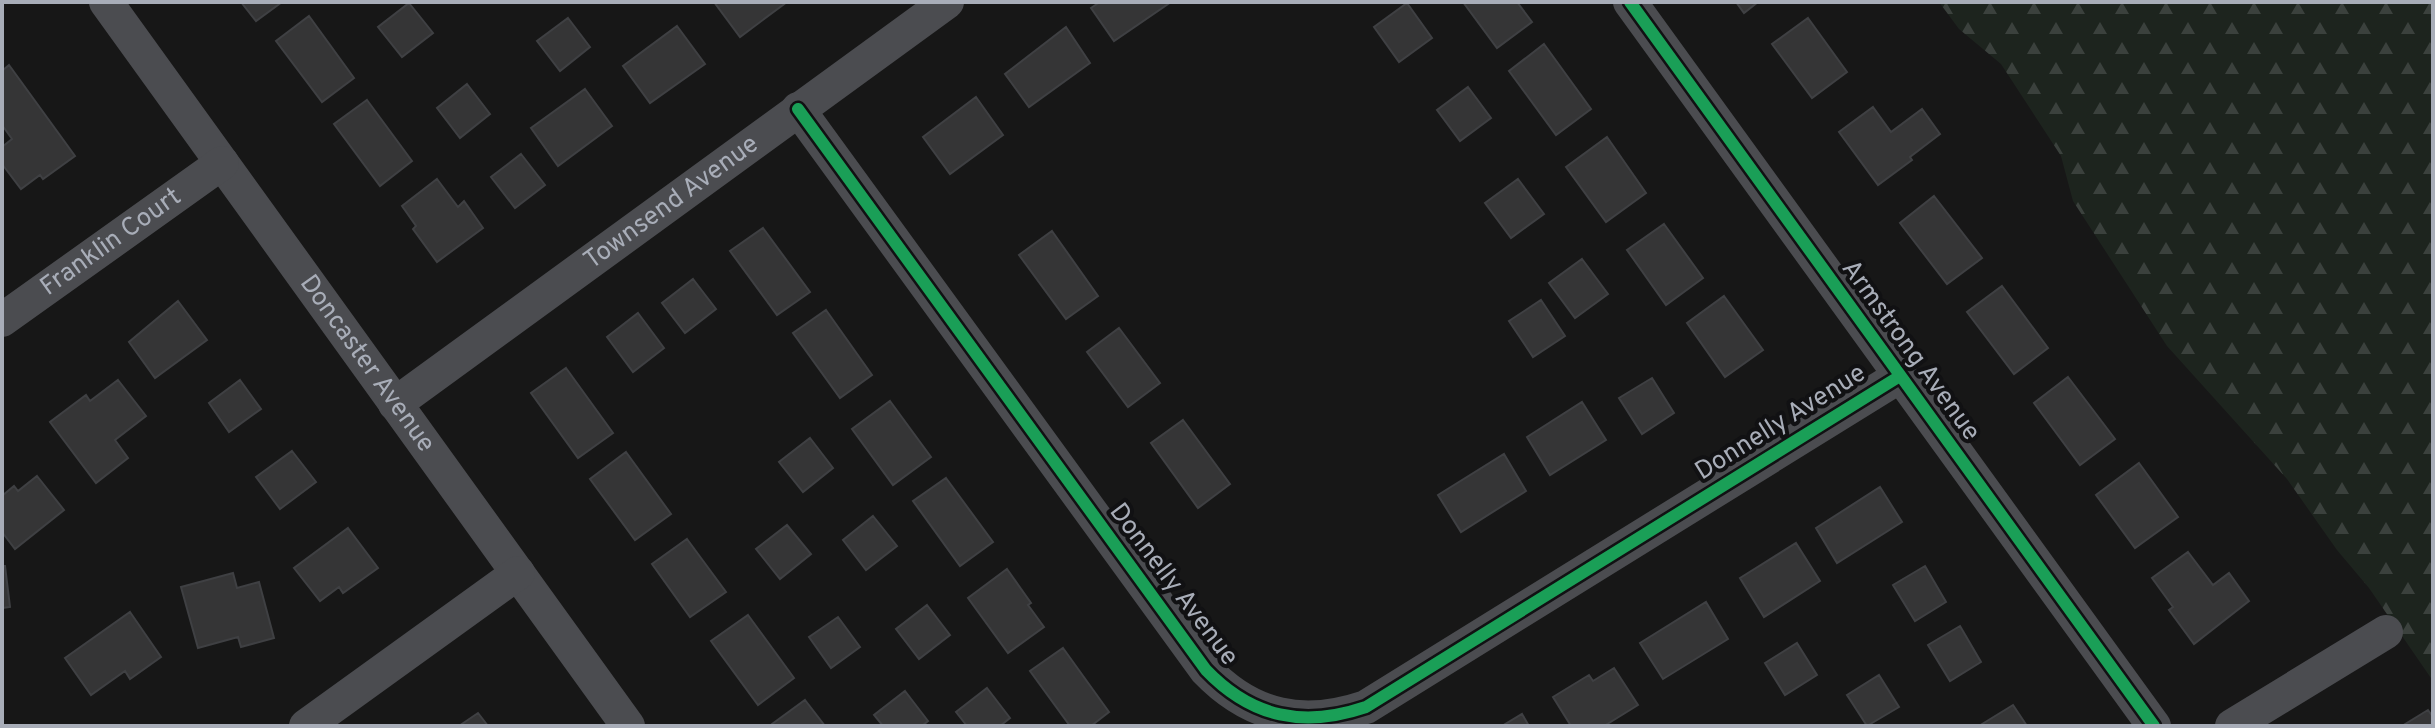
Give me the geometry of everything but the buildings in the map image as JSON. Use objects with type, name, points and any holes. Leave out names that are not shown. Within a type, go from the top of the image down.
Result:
[{"type":"street","name":"Doncaster Avenue","points":[[106,2],[628,726]]},
{"type":"street","name":"Townsend Avenue","points":[[395,404],[947,2]]},
{"type":"street","name":"Armstrong Avenue","points":[[1630,2],[2154,726]]},
{"type":"street","name":"Donnelly Avenue","points":[[798,109],[1206,670],[1232,712],[1313,723],[1366,707],[1900,376]]},
{"type":"street","name":"Franklin Court","points":[[2,320],[222,163]]},
{"type":"street","points":[[306,726],[518,573]]},
{"type":"street","points":[[2232,726],[2386,632]]},
{"type":"green space","points":[[1939,2],[2433,2],[2433,681],[2369,588],[2337,550],[2287,479],[2167,346],[2073,201],[2061,156],[2001,64],[1959,29]]},
{"type":"cycle path","points":[[1630,2],[2154,726]]},
{"type":"cycle path","points":[[798,109],[1206,670],[1242,699],[1280,714],[1321,717],[1366,707],[1900,376]]}]
